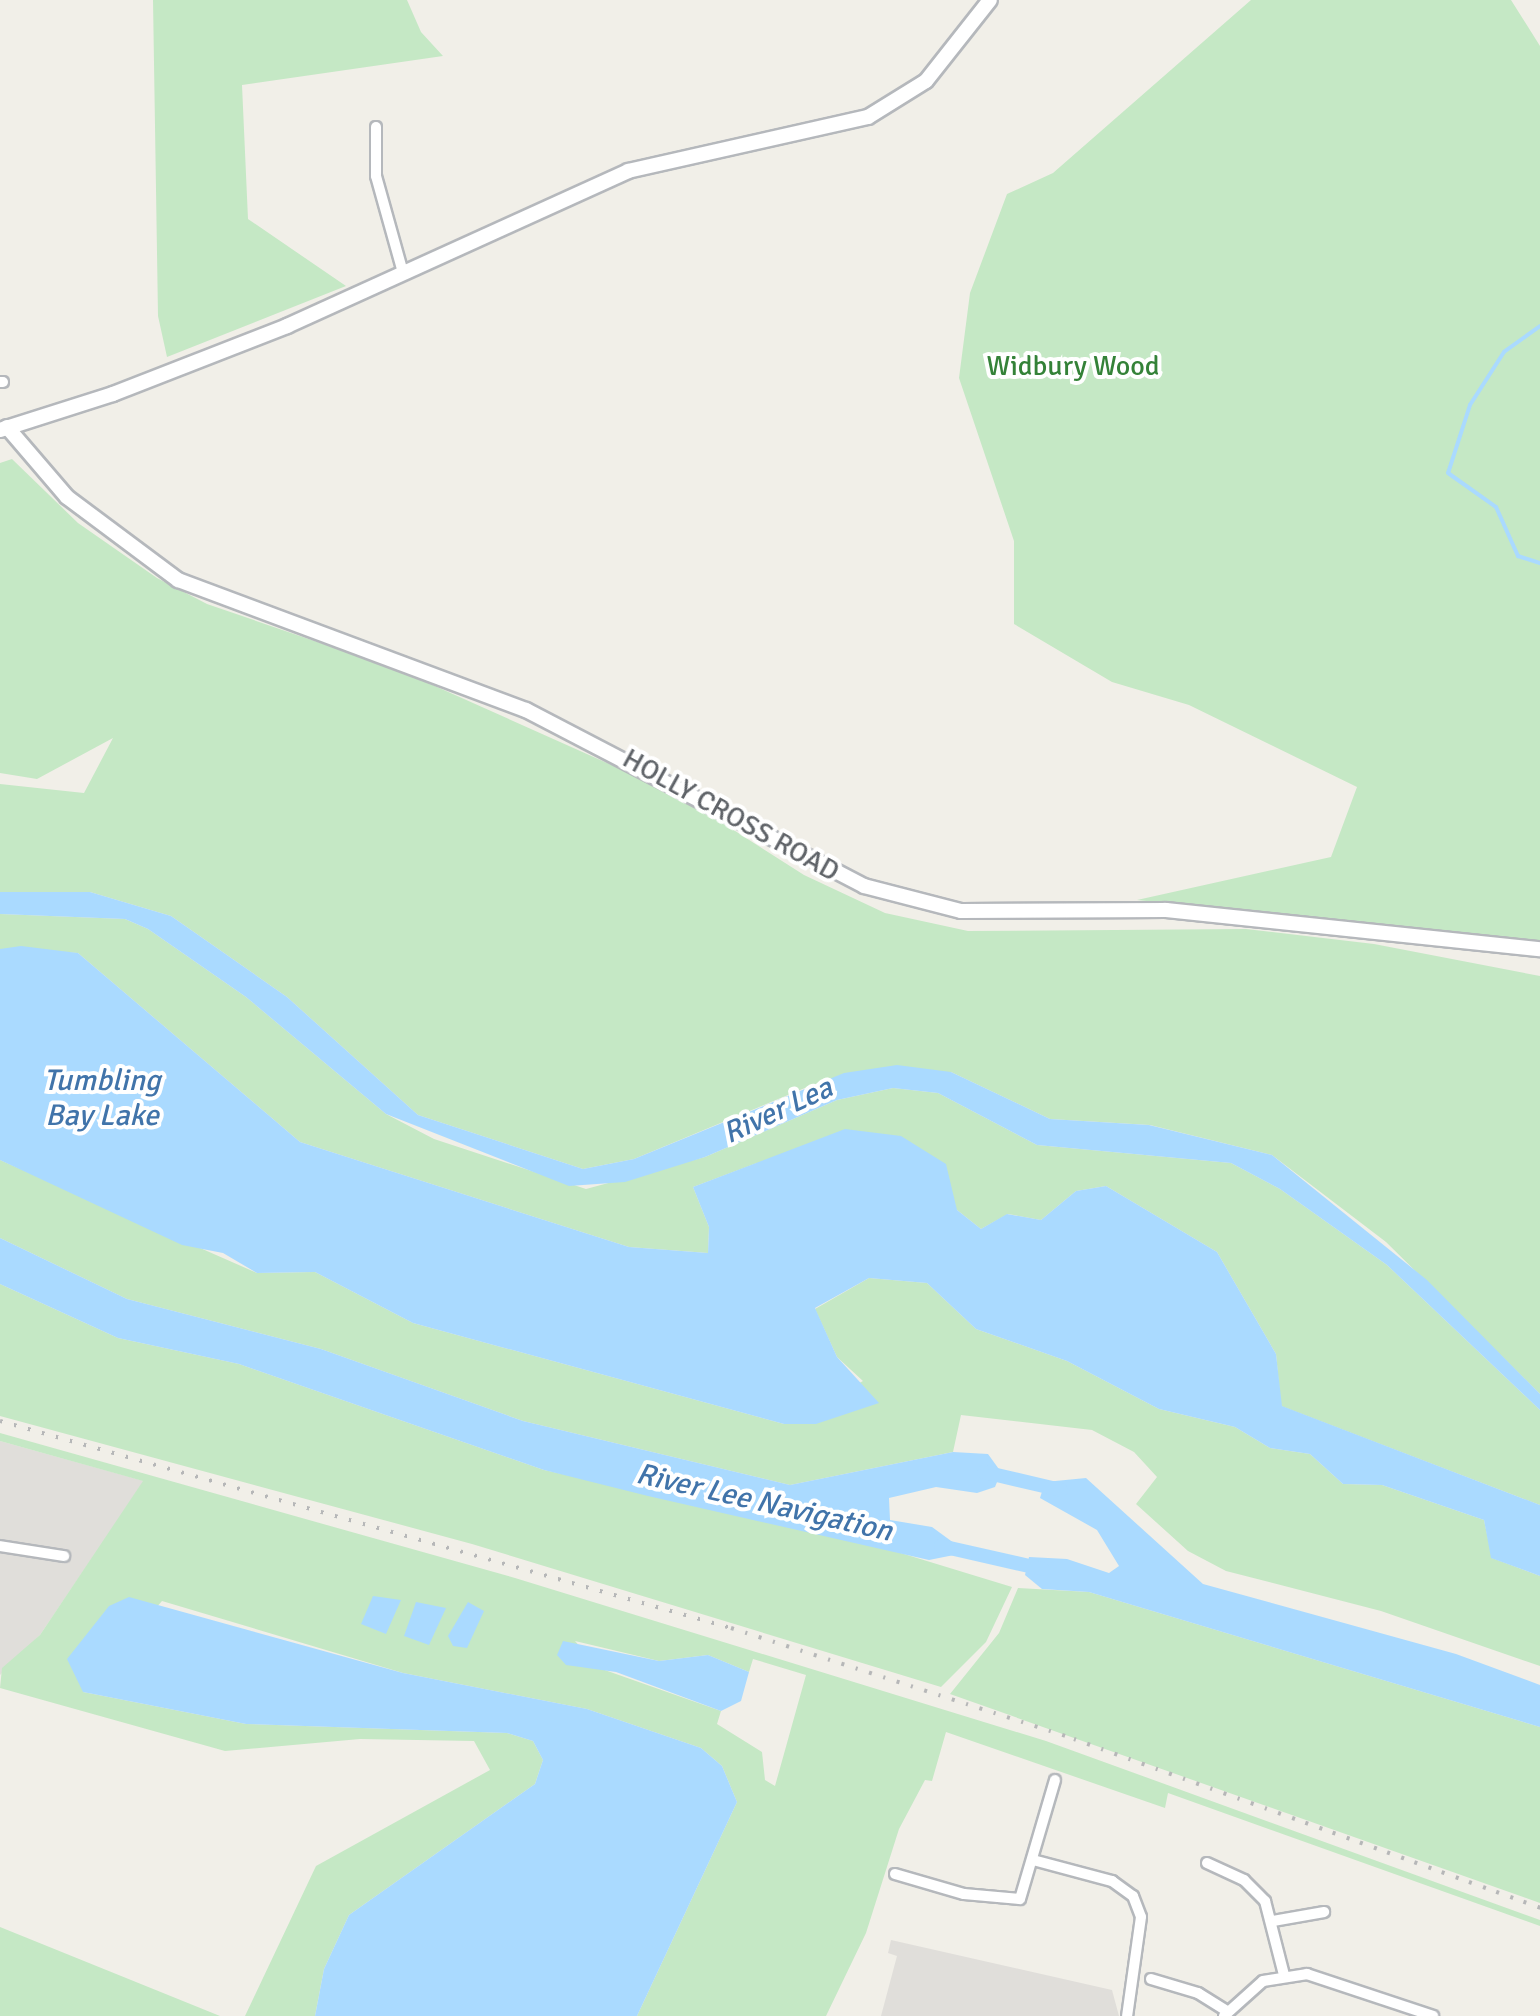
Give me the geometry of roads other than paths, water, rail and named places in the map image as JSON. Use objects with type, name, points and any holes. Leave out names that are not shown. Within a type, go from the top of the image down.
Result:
[{"type":"street","points":[[4,429],[169,373],[628,171],[868,117],[926,82],[990,0]]},
{"type":"street","points":[[376,127],[376,176],[402,273]]},
{"type":"street","name":"HOLLY CROSS ROAD","points":[[4,429],[66,497],[178,580],[526,710],[864,886],[961,911],[1186,911],[1540,949]]},
{"type":"street","points":[[0,1546],[64,1556]]},
{"type":"street","points":[[895,1874],[1012,1900],[1025,1893],[1055,1780]]},
{"type":"street","points":[[1033,1860],[1112,1880],[1134,1896],[1141,1917],[1127,2016]]},
{"type":"street","points":[[1208,1863],[1252,1886],[1273,1921],[1284,1975]]},
{"type":"street","points":[[1273,1921],[1324,1912]]},
{"type":"street","points":[[1151,1979],[1198,1993],[1226,2014],[1252,1986],[1284,1975],[1330,1977],[1433,2016]]},
{"type":"water","name":"River Lea","points":[[0,892],[90,892],[171,916],[287,997],[418,1115],[583,1169],[634,1159],[844,1073],[897,1065],[951,1072],[1050,1119],[1149,1125],[1272,1155],[1427,1280],[1540,1394],[1540,1410],[1387,1265],[1280,1189],[1231,1163],[1037,1145],[938,1093],[893,1088],[837,1100],[705,1157],[625,1182],[569,1186],[386,1114],[246,997],[148,929],[125,919],[0,914]]},
{"type":"water","name":"Tumbling Bay Lake","points":[[21,946],[78,953],[300,1142],[629,1247],[708,1253],[709,1227],[693,1187],[845,1129],[901,1136],[946,1164],[957,1210],[981,1229],[1007,1214],[1041,1220],[1076,1191],[1106,1186],[1217,1252],[1276,1354],[1282,1406],[1540,1505],[1540,1576],[1491,1558],[1484,1520],[1382,1485],[1343,1484],[1310,1454],[1270,1448],[1235,1427],[1159,1409],[1067,1361],[976,1329],[927,1283],[869,1278],[815,1308],[837,1357],[879,1403],[816,1424],[784,1424],[413,1323],[315,1272],[257,1273],[223,1253],[182,1245],[0,1160],[0,949]]},
{"type":"water","points":[[0,1238],[127,1299],[321,1349],[523,1421],[790,1485],[953,1452],[988,1454],[1001,1472],[995,1487],[977,1493],[936,1487],[889,1498],[890,1520],[932,1527],[958,1546],[954,1555],[929,1560],[648,1496],[544,1470],[239,1364],[118,1338],[0,1284]]},
{"type":"water","points":[[1086,1478],[1203,1584],[1456,1654],[1540,1685],[1540,1727],[1089,1592],[1042,1589],[1025,1575],[1029,1557],[1067,1559],[1109,1573],[1119,1566],[1097,1530],[1040,1498],[1045,1482]]},
{"type":"water","points":[[373,1596],[401,1600],[386,1634],[361,1624]]},
{"type":"water","points":[[129,1597],[403,1673],[587,1709],[701,1748],[722,1766],[737,1802],[637,2016],[315,2016],[324,1969],[349,1915],[535,1784],[543,1760],[533,1741],[507,1733],[246,1724],[83,1692],[67,1659],[109,1606]]},
{"type":"water","points":[[416,1602],[446,1608],[429,1645],[404,1636]]},
{"type":"water","points":[[468,1602],[484,1611],[467,1648],[453,1646],[448,1636]]},
{"type":"water","points":[[563,1641],[659,1661],[708,1655],[749,1672],[741,1701],[721,1711],[616,1672],[566,1665],[557,1655]]},
{"type":"waterway","points":[[1540,326],[1504,352],[1470,405],[1448,473],[1496,507],[1518,556],[1540,563]]},
{"type":"waterway","points":[[984,1472],[1061,1490]]},
{"type":"waterway","name":"River Lee Navigation","points":[[941,1546],[1042,1569]]},
{"type":"railway","points":[[0,1421],[731,1628],[1074,1739],[1540,1908]]},
{"type":"park label","name":"Widbury Wood","points":[[1073,366]]}]
